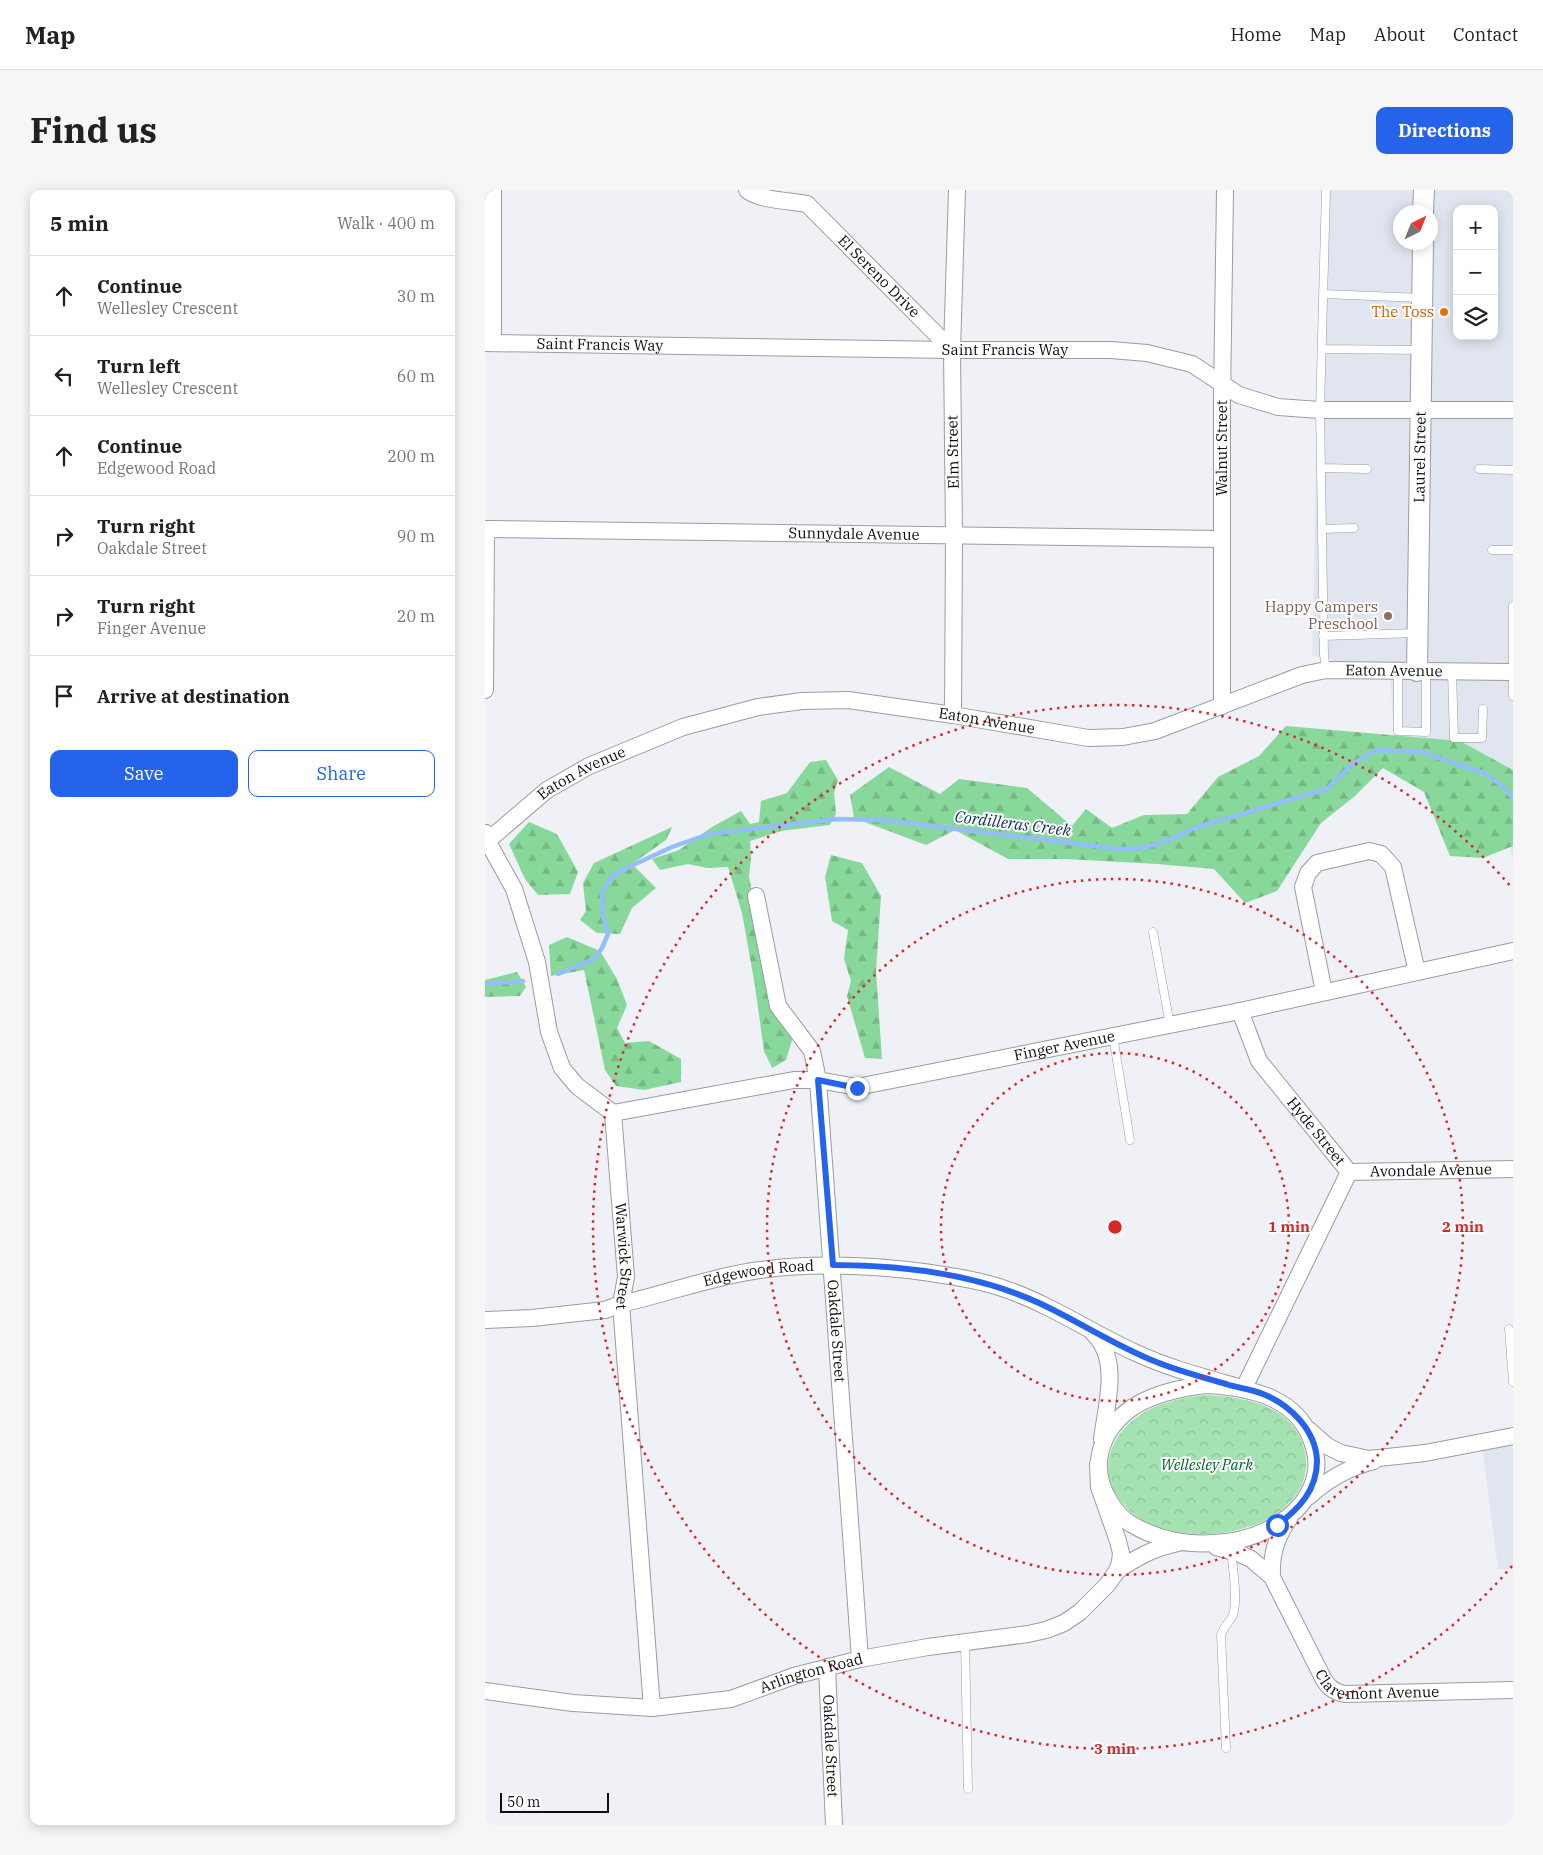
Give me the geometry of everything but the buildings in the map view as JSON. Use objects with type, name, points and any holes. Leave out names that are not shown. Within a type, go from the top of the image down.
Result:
[{"type":"street","points":[[489,343],[493,190]]},
{"type":"street","points":[[747,190],[751,194],[765,198],[806,197]]},
{"type":"street","name":"Elm Street","points":[[953,714],[952,350],[957,190]]},
{"type":"street","name":"Walnut Street","points":[[1222,706],[1225,190]]},
{"type":"street","points":[[1423,205],[1424,190]]},
{"type":"street","name":"El Sereno Drive","points":[[806,197],[952,350]]},
{"type":"street","name":"Laurel Street","points":[[1414,671],[1418,633],[1423,250]]},
{"type":"street","name":"Saint Francis Way","points":[[489,343],[952,350],[1111,350],[1147,353],[1192,364],[1239,395],[1278,407],[1320,410],[1513,410]]},
{"type":"street","points":[[485,529],[485,690]]},
{"type":"street","name":"Sunnydale Avenue","points":[[485,529],[1222,539]]},
{"type":"street","name":"Eaton Avenue","points":[[486,838],[547,790],[589,766],[683,727],[758,707],[801,701],[848,700],[953,714],[1088,738],[1123,738],[1155,731],[1302,675],[1326,670],[1512,672]]},
{"type":"street","points":[[486,838],[515,889],[537,962],[549,1032],[562,1068],[577,1086],[613,1113]]},
{"type":"street","points":[[1325,992],[1303,887],[1308,873],[1317,863],[1369,851],[1381,854],[1393,867],[1417,972]]},
{"type":"street","name":"Oakdale Street","points":[[756,896],[778,1006],[812,1051],[818,1080],[833,1265],[860,1659]]},
{"type":"street","name":"Finger Avenue","points":[[613,1113],[794,1080],[818,1080],[857,1088],[1240,1011],[1513,951]]},
{"type":"street","name":"Hyde Street","points":[[1240,1011],[1259,1061],[1349,1172],[1241,1388]]},
{"type":"street","name":"Warwick Street","points":[[613,1113],[626,1277],[621,1304],[652,1708]]},
{"type":"street","name":"Avondale Avenue","points":[[1349,1172],[1513,1169]]},
{"type":"street","name":"Edgewood Road","points":[[485,1320],[532,1318],[605,1310],[621,1304],[752,1271],[775,1268],[859,1265],[981,1282],[1024,1297],[1171,1368],[1241,1388]]},
{"type":"street","name":"Edgewood Road","points":[[1086,1327],[1101,1342],[1109,1364],[1109,1380],[1101,1447]]},
{"type":"street","points":[[1117,1571],[1121,1553],[1099,1487],[1097,1464],[1101,1447],[1109,1430],[1133,1408],[1149,1399],[1184,1388],[1205,1385],[1241,1388],[1262,1393],[1278,1401],[1293,1412],[1321,1442],[1341,1453],[1369,1459],[1461,1447],[1513,1436]]},
{"type":"street","points":[[1303,1502],[1312,1488],[1317,1472],[1317,1456],[1312,1440],[1304,1425]]},
{"type":"street","points":[[1097,1464],[1105,1495],[1115,1510],[1129,1523],[1154,1535],[1182,1542],[1231,1546],[1277,1525],[1291,1515],[1328,1481],[1341,1473],[1387,1457]]},
{"type":"street","name":"Claremont Avenue","points":[[1272,1578],[1271,1562],[1274,1546],[1291,1515]]},
{"type":"street","name":"Arlington Road","points":[[485,1691],[573,1702],[652,1708],[731,1699],[793,1676],[860,1659],[1046,1630],[1064,1623],[1081,1612],[1094,1600],[1117,1571],[1145,1553],[1182,1542]]},
{"type":"street","name":"Claremont Avenue","points":[[1231,1546],[1251,1559],[1272,1578],[1325,1680],[1329,1687],[1337,1693],[1513,1690]]},
{"type":"street","name":"Oakdale Street","points":[[827,1667],[834,1825]]},
{"type":"lane","points":[[1326,190],[1320,410],[1323,636],[1326,670]]},
{"type":"lane","points":[[1324,294],[1422,298]]},
{"type":"lane","points":[[1323,349],[1421,350]]},
{"type":"lane","points":[[1322,468],[1367,469]]},
{"type":"lane","points":[[1479,469],[1513,470]]},
{"type":"lane","points":[[1323,529],[1354,528]]},
{"type":"lane","points":[[1492,550],[1513,550]]},
{"type":"lane","points":[[1513,606],[1513,696]]},
{"type":"lane","points":[[1323,636],[1418,633]]},
{"type":"lane","points":[[1414,671],[1426,732],[1398,731],[1414,671]]},
{"type":"lane","points":[[1452,672],[1454,738],[1483,738],[1483,708]]},
{"type":"lane","points":[[1153,932],[1170,1025]]},
{"type":"lane","points":[[1113,1036],[1131,1140]]},
{"type":"lane","points":[[1509,1329],[1513,1382]]},
{"type":"lane","points":[[1226,1748],[1221,1635],[1224,1626],[1233,1616],[1235,1593],[1231,1546]]},
{"type":"lane","points":[[965,1642],[968,1788]]},
{"type":"shaded area","points":[[1322,190],[1513,190],[1513,859],[1493,779],[1395,753],[1390,675],[1312,655]]},
{"type":"shaded area","points":[[1513,1439],[1513,1569],[1498,1569],[1482,1445]]},
{"type":"green space","points":[[1286,726],[1460,741],[1513,770],[1513,846],[1483,858],[1450,856],[1424,792],[1383,768],[1355,796],[1321,823],[1277,891],[1245,903],[1214,869],[1065,859],[1008,859],[955,830],[926,845],[854,818],[850,795],[889,767],[940,794],[959,779],[1027,788],[1072,826],[1086,809],[1112,828],[1144,815],[1187,814],[1218,777],[1259,756]]},
{"type":"green space","points":[[826,760],[838,780],[834,793],[836,814],[830,825],[781,831],[750,841],[749,876],[766,970],[794,1034],[786,1060],[772,1068],[764,1051],[742,913],[728,867],[707,868],[688,864],[660,870],[652,859],[679,850],[712,827],[741,811],[750,824],[759,822],[761,801],[787,793],[810,762]]},
{"type":"green space","points":[[529,822],[557,834],[578,872],[570,894],[538,895],[525,879],[509,844]]},
{"type":"green space","points":[[672,827],[666,840],[632,864],[656,888],[632,908],[620,934],[597,933],[580,920],[586,911],[583,883],[594,863]]},
{"type":"green space","points":[[831,855],[862,863],[881,896],[876,971],[882,1059],[865,1058],[847,996],[851,981],[844,959],[848,930],[832,921],[825,877]]},
{"type":"green space","points":[[567,937],[600,951],[617,979],[627,1005],[617,1028],[625,1043],[649,1041],[681,1059],[681,1082],[644,1090],[616,1086],[605,1070],[584,970],[551,976],[549,945]]},
{"type":"green space","points":[[517,972],[526,987],[520,996],[485,997],[485,980]]},
{"type":"green space","name":"Wellesley Park","points":[[1205,1395],[1250,1401],[1278,1412],[1289,1421],[1298,1433],[1304,1448],[1306,1466],[1303,1483],[1294,1498],[1280,1511],[1263,1521],[1244,1528],[1222,1533],[1200,1534],[1178,1532],[1157,1527],[1138,1517],[1123,1504],[1114,1490],[1109,1476],[1108,1462],[1112,1448],[1128,1425],[1154,1407],[1167,1402]]},
{"type":"waterway","name":"Cordilleras Creek","points":[[558,974],[594,959],[602,948],[608,934],[603,915],[602,894],[609,880],[618,872],[672,847],[709,834],[837,819],[883,820],[1119,849],[1143,848],[1169,840],[1194,828],[1327,789],[1354,763],[1377,750],[1421,752],[1484,773],[1504,787],[1513,798]]},
{"type":"waterway","name":"Cordilleras Creek","points":[[485,984],[523,981]]},
{"type":"place","name":"The Toss","points":[[1444,312]]},
{"type":"place","name":"Happy Campers Preschool","points":[[1388,616]]},
{"type":"route","points":[[857,1088],[818,1080],[833,1265],[859,1265],[950,1276],[1008,1290],[1039,1303],[1132,1351],[1171,1368],[1238,1388],[1262,1393],[1278,1401],[1293,1412],[1304,1425],[1312,1440],[1317,1456],[1317,1472],[1312,1488],[1303,1502],[1291,1515],[1277,1525]]}]
